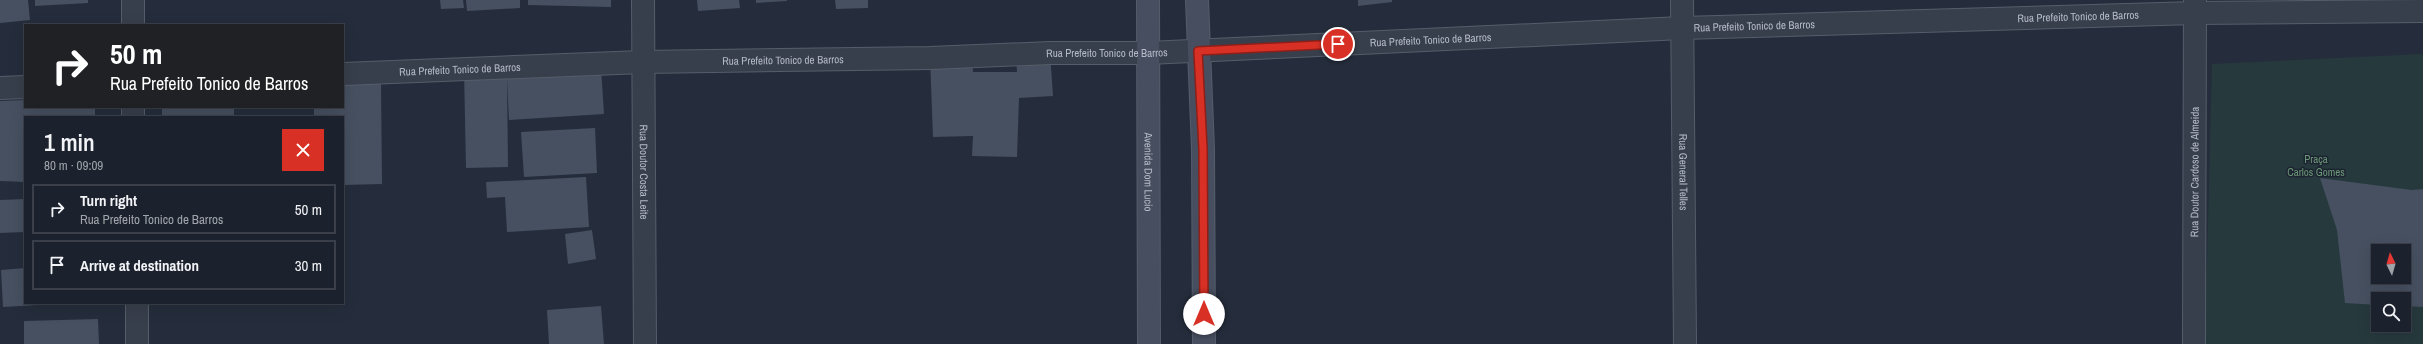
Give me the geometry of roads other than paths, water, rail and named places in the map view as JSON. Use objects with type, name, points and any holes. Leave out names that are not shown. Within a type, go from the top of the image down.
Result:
[{"type":"main road","name":"Avenida Dom Lucio","points":[[1148,0],[1149,344]]},
{"type":"main road","points":[[1198,0],[1198,51],[1203,149],[1204,344]]},
{"type":"street","points":[[133,0],[133,24]]},
{"type":"street","name":"Rua Doutor Costa Leite","points":[[643,0],[642,62],[645,344]]},
{"type":"street","name":"Rua General Telles","points":[[1682,0],[1685,344]]},
{"type":"street","name":"Rua Prefeito Tonico de Barros","points":[[344,74],[642,62],[930,58],[1050,53],[1148,53],[1682,28],[2195,7],[2423,11]]},
{"type":"street","name":"Rua Doutor Cardoso de Almeida","points":[[2194,344],[2195,7]]},
{"type":"street","points":[[0,88],[24,87]]},
{"type":"street","points":[[137,304],[137,344]]},
{"type":"park label","name":"Praça Carlos Gomes","points":[[2316,165]]}]
